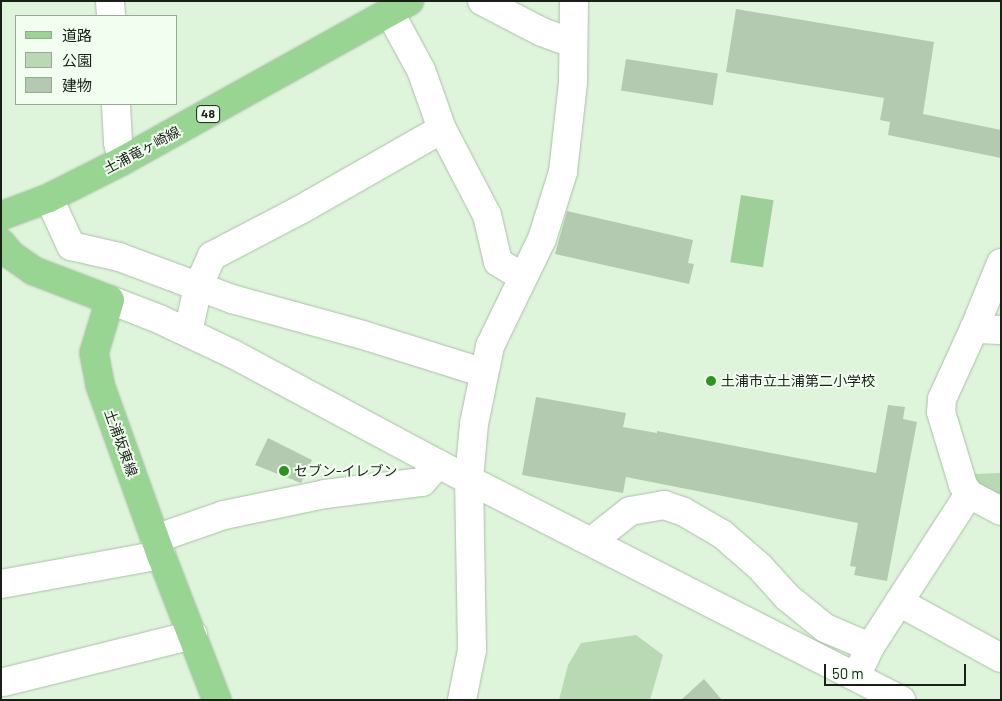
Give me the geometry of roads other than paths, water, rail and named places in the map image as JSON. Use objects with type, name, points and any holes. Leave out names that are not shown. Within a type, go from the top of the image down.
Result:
[{"type":"main road","name":"土浦竜ヶ崎線","points":[[1,216],[49,198],[122,161],[400,7]]},
{"type":"main road","points":[[1,243],[11,255],[34,271],[110,300]]},
{"type":"main road","name":"土浦坂東線","points":[[110,300],[96,339],[95,366],[158,547],[217,700]]},
{"type":"street","points":[[110,1],[111,15]]},
{"type":"street","points":[[482,1],[542,32],[573,43]]},
{"type":"street","points":[[462,700],[472,650],[469,478],[474,424],[490,346],[542,239],[563,172],[573,83],[574,1]]},
{"type":"street","points":[[400,7],[442,129],[487,215],[498,262],[523,277]]},
{"type":"street","points":[[116,105],[118,142],[122,161]]},
{"type":"street","points":[[188,332],[198,287],[212,256],[300,210],[442,129]]},
{"type":"street","points":[[49,198],[71,246],[119,258],[198,287],[484,373]]},
{"type":"street","points":[[1000,268],[988,329],[942,399],[941,412],[964,485],[969,494],[1001,511]]},
{"type":"street","points":[[110,300],[188,332],[274,375],[438,464],[469,478],[753,626],[901,700]]},
{"type":"street","points":[[1,584],[158,547],[224,515],[325,494],[422,482],[438,464]]},
{"type":"street","points":[[856,676],[870,647],[969,494]]},
{"type":"street","points":[[592,541],[630,511],[664,505],[684,512],[722,534],[760,567],[787,597],[825,628],[870,647]]},
{"type":"street","points":[[899,602],[1001,658]]},
{"type":"street","points":[[4,681],[192,635]]},
{"type":"place","name":"土浦市立土浦第二小学校","points":[[711,381]]},
{"type":"place","name":"セブン-イレブン","points":[[284,471]]}]
